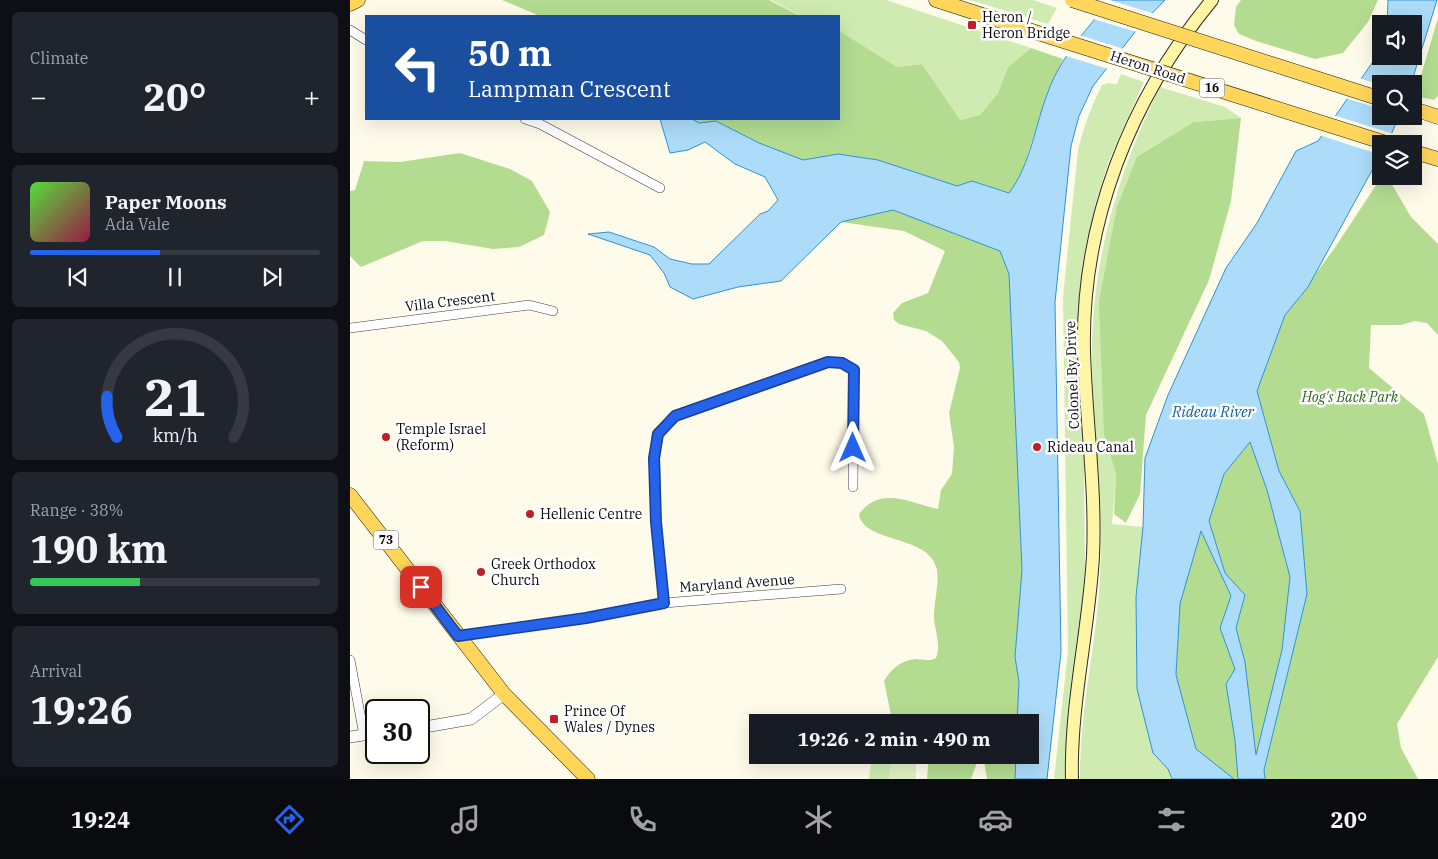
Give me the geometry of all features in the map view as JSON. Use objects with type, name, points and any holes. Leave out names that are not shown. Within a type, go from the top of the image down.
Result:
[{"type":"main road","points":[[350,4],[358,0]]},
{"type":"main road","name":"Heron Road","points":[[936,0],[1372,139]]},
{"type":"main road","points":[[1072,0],[1372,96]]},
{"type":"main road","name":"Colonel By Drive","points":[[1072,779],[1073,734],[1087,631],[1093,554],[1084,353],[1086,289],[1098,222],[1120,154],[1140,106],[1161,69],[1192,24],[1212,0]]},
{"type":"main road","points":[[1422,112],[1438,117]]},
{"type":"main road","points":[[1422,154],[1438,159]]},
{"type":"main road","name":"73","points":[[350,495],[504,694],[588,779]]},
{"type":"street","points":[[350,30],[365,39]]},
{"type":"street","points":[[528,120],[540,124],[660,188]]},
{"type":"street","name":"Villa Crescent","points":[[350,328],[529,305],[553,311]]},
{"type":"street","points":[[664,603],[656,522],[654,458],[658,434],[675,416],[828,362],[842,363],[854,370],[853,487]]},
{"type":"street","name":"Maryland Avenue","points":[[458,636],[586,618],[664,603],[841,589]]},
{"type":"street","points":[[350,660],[364,735],[350,737]]},
{"type":"street","points":[[430,726],[471,719],[504,694]]},
{"type":"green space","points":[[502,0],[769,0],[798,15],[538,15]]},
{"type":"green space","points":[[771,0],[886,0],[1031,48],[1008,67],[998,93],[980,115],[959,120],[922,64],[897,67],[840,37],[840,15],[799,15]]},
{"type":"green space","points":[[970,0],[1033,0],[1057,8],[1048,24]]},
{"type":"green space","points":[[1241,0],[1378,0],[1368,22],[1343,53],[1315,59],[1239,34],[1234,25],[1236,7]]},
{"type":"green space","points":[[1438,18],[1438,96],[1434,100],[1422,97],[1421,75]]},
{"type":"green space","points":[[840,32],[897,67],[922,64],[960,120],[980,115],[998,93],[1008,67],[1031,48],[1063,59],[1048,91],[1020,179],[1010,193],[972,181],[957,186],[878,160],[838,154],[803,160],[759,143],[717,121],[699,123],[694,120],[840,120]]},
{"type":"green space","points":[[1121,74],[1144,82],[1109,160],[1095,205],[1078,308],[1077,363],[1084,464],[1085,570],[1066,779],[1054,779],[1068,651],[1063,297],[1078,150],[1088,117],[1102,85],[1108,83],[1117,84]]},
{"type":"green space","points":[[1160,87],[1225,107],[1241,118],[1194,122],[1104,435],[1116,474],[1112,524],[1143,527],[1136,597],[1153,753],[1168,769],[1172,779],[1080,779],[1082,728],[1098,601],[1101,550],[1100,498],[1092,367],[1096,294],[1101,258],[1119,188],[1144,120]]},
{"type":"green space","points":[[1241,118],[1231,201],[1209,280],[1146,415],[1140,494],[1126,523],[1114,514],[1116,474],[1104,435],[1099,301],[1117,207],[1137,157],[1194,122]]},
{"type":"green space","points":[[460,153],[510,169],[532,181],[550,212],[544,235],[519,247],[493,249],[445,241],[423,241],[361,267],[350,256],[350,191],[355,190],[364,161],[400,162]]},
{"type":"green space","name":"Hog's Back Park","points":[[1376,185],[1392,185],[1411,217],[1438,244],[1438,335],[1427,323],[1415,321],[1401,325],[1371,325],[1369,368],[1424,414],[1438,464],[1438,657],[1397,724],[1401,748],[1418,779],[1265,779],[1264,770],[1307,594],[1300,511],[1279,471],[1257,391],[1285,315],[1334,249]]},
{"type":"green space","points":[[893,210],[1000,251],[1009,274],[1022,570],[1015,657],[1019,682],[1017,714],[891,714],[884,681],[893,669],[906,661],[916,659],[931,660],[936,658],[938,652],[934,613],[937,570],[932,558],[923,550],[872,530],[863,524],[859,514],[868,505],[886,498],[906,500],[938,509],[941,490],[952,474],[954,447],[949,413],[960,368],[959,362],[942,341],[926,331],[899,324],[894,320],[893,313],[902,303],[928,293],[945,251],[904,231],[841,222]]},
{"type":"green space","points":[[1250,442],[1267,490],[1290,577],[1282,650],[1256,757],[1245,662],[1236,628],[1245,595],[1225,573],[1209,521],[1224,474]]},
{"type":"green space","points":[[1201,531],[1231,596],[1220,628],[1235,669],[1238,779],[1234,779],[1196,749],[1176,675],[1180,604]]},
{"type":"green space","points":[[871,764],[916,764],[915,779],[869,779]]},
{"type":"green space","points":[[891,764],[916,764],[914,779],[889,779]]},
{"type":"green space","points":[[928,764],[976,764],[971,779],[927,779]]},
{"type":"green space","points":[[984,764],[1016,764],[1015,779],[987,779]]},
{"type":"water","name":"Rideau Canal","points":[[1111,0],[1165,0],[1138,28],[1093,86],[1079,116],[1071,146],[1055,302],[1061,652],[1047,779],[1015,779],[1016,764],[1039,764],[1039,714],[1017,714],[1019,682],[1015,657],[1022,570],[1009,274],[1000,251],[893,210],[841,222],[781,281],[738,287],[693,299],[670,287],[664,273],[650,255],[588,234],[609,232],[654,247],[670,259],[692,264],[709,264],[760,214],[768,211],[778,200],[765,177],[735,164],[705,142],[688,150],[670,153],[660,120],[694,120],[699,123],[716,121],[759,143],[803,160],[838,154],[878,160],[957,186],[972,181],[1009,193],[1023,170],[1043,105],[1053,79],[1067,55]]},
{"type":"water","name":"Rideau River","points":[[1388,0],[1437,0],[1422,48],[1422,15],[1387,15]]},
{"type":"water","name":"Rideau River","points":[[1372,63],[1372,65],[1417,65],[1414,75],[1372,75],[1372,125],[1395,125],[1391,135],[1372,135],[1372,170],[1308,287],[1285,315],[1257,391],[1279,471],[1300,511],[1307,594],[1264,770],[1265,779],[1238,779],[1235,740],[1226,684],[1235,669],[1220,628],[1231,596],[1201,531],[1180,604],[1176,675],[1196,749],[1234,779],[1172,779],[1168,769],[1153,753],[1137,689],[1136,597],[1143,527],[1145,458],[1168,395],[1226,268],[1257,223],[1296,151],[1318,141]],"holes":[[[1250,442],[1267,490],[1290,577],[1282,650],[1256,755],[1245,662],[1236,628],[1245,595],[1225,573],[1209,521],[1224,474]]]},
{"type":"pier","points":[[1108,0],[1155,14],[1137,32],[1093,19]]},
{"type":"pier","points":[[1079,35],[1124,49],[1108,69],[1063,55]]},
{"type":"pier","points":[[1359,78],[1372,82],[1372,106],[1345,98]]},
{"type":"pier","points":[[1333,115],[1394,134],[1372,135],[1372,152],[1319,135]]},
{"type":"place","name":"Heron / Heron Bridge","points":[[972,25]]},
{"type":"place","name":"Temple Israel (Reform)","points":[[386,437]]},
{"type":"place","name":"Rideau Canal","points":[[1037,447]]},
{"type":"place","name":"Hellenic Centre","points":[[530,514]]},
{"type":"place","name":"Greek Orthodox Church","points":[[481,572]]},
{"type":"place","name":"Prince Of Wales / Dynes","points":[[554,719]]},
{"type":"route","points":[[421,587],[458,636],[586,618],[664,603],[656,522],[654,458],[658,434],[675,416],[828,362],[842,363],[854,370],[853,448]]}]
